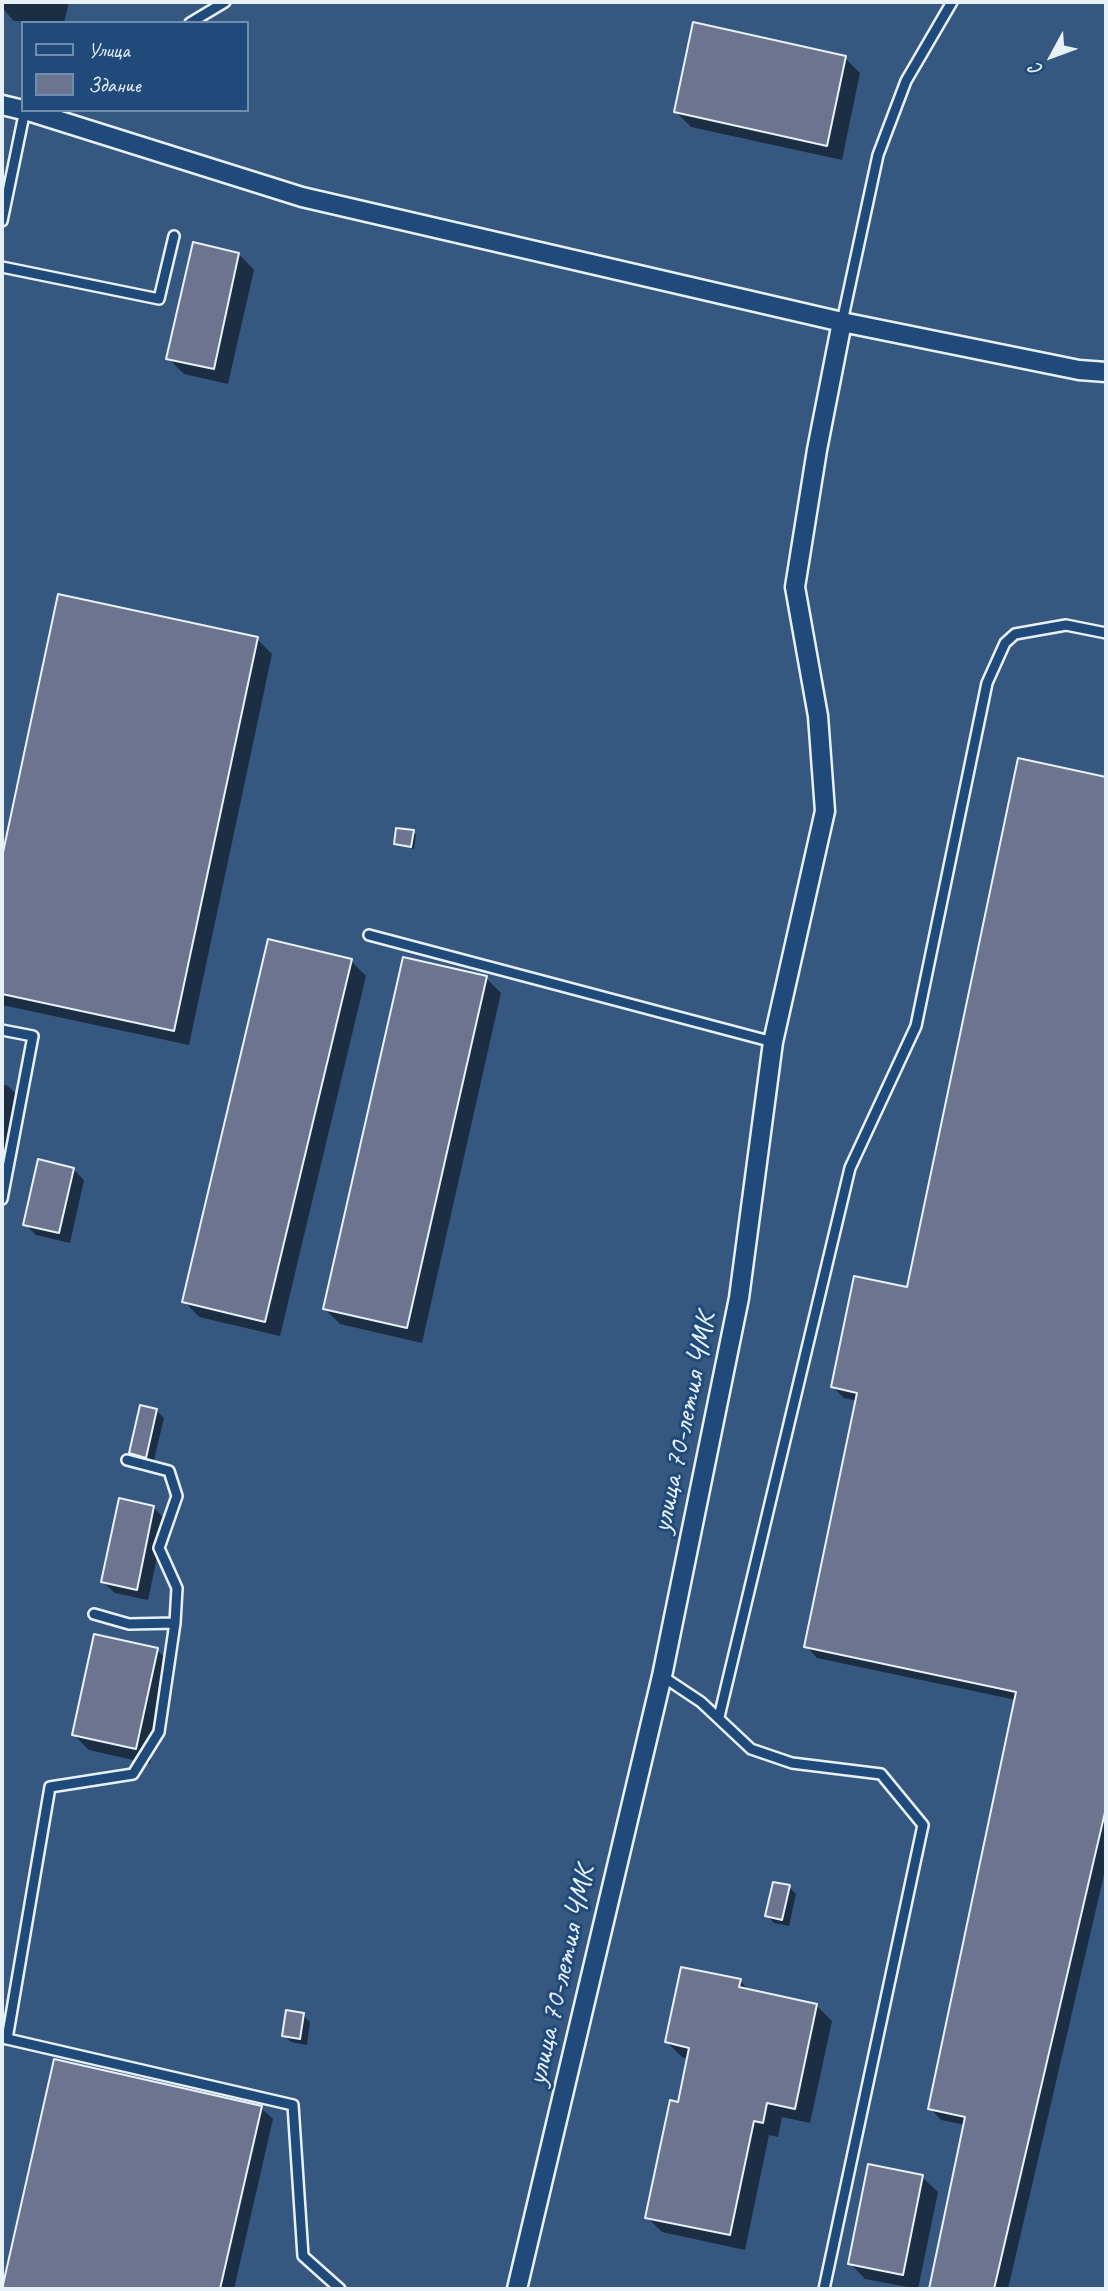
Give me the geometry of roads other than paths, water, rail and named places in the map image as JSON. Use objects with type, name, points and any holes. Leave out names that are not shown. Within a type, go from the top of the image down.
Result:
[{"type":"street","points":[[2,105],[21,109]]},
{"type":"street","points":[[30,112],[302,197],[842,322],[1079,370],[1106,372]]},
{"type":"street","name":"улица 70-летия ЧМК","points":[[517,2289],[662,1676],[739,1298],[773,1041],[825,811],[818,716],[795,587],[842,322]]},
{"type":"lane","points":[[193,21],[225,2]]},
{"type":"lane","points":[[842,322],[878,155],[906,81],[952,2]]},
{"type":"lane","points":[[2,221],[24,112]]},
{"type":"lane","points":[[2,267],[159,299],[174,236]]},
{"type":"lane","points":[[719,1717],[850,1168],[916,1026],[987,683],[1005,643],[1015,634],[1066,625],[1106,633]]},
{"type":"lane","points":[[369,936],[773,1041]]},
{"type":"lane","points":[[2,1030],[33,1035],[2,1199]]},
{"type":"lane","points":[[127,1460],[169,1471],[177,1496],[159,1548],[177,1588],[176,1623],[159,1732],[133,1774],[50,1787],[4,2038],[293,2105],[303,2256],[340,2289]]},
{"type":"lane","points":[[94,1614],[129,1624],[176,1623]]},
{"type":"lane","points":[[662,1676],[719,1717],[751,1749],[792,1763],[881,1774],[923,1825],[824,2289]]}]
